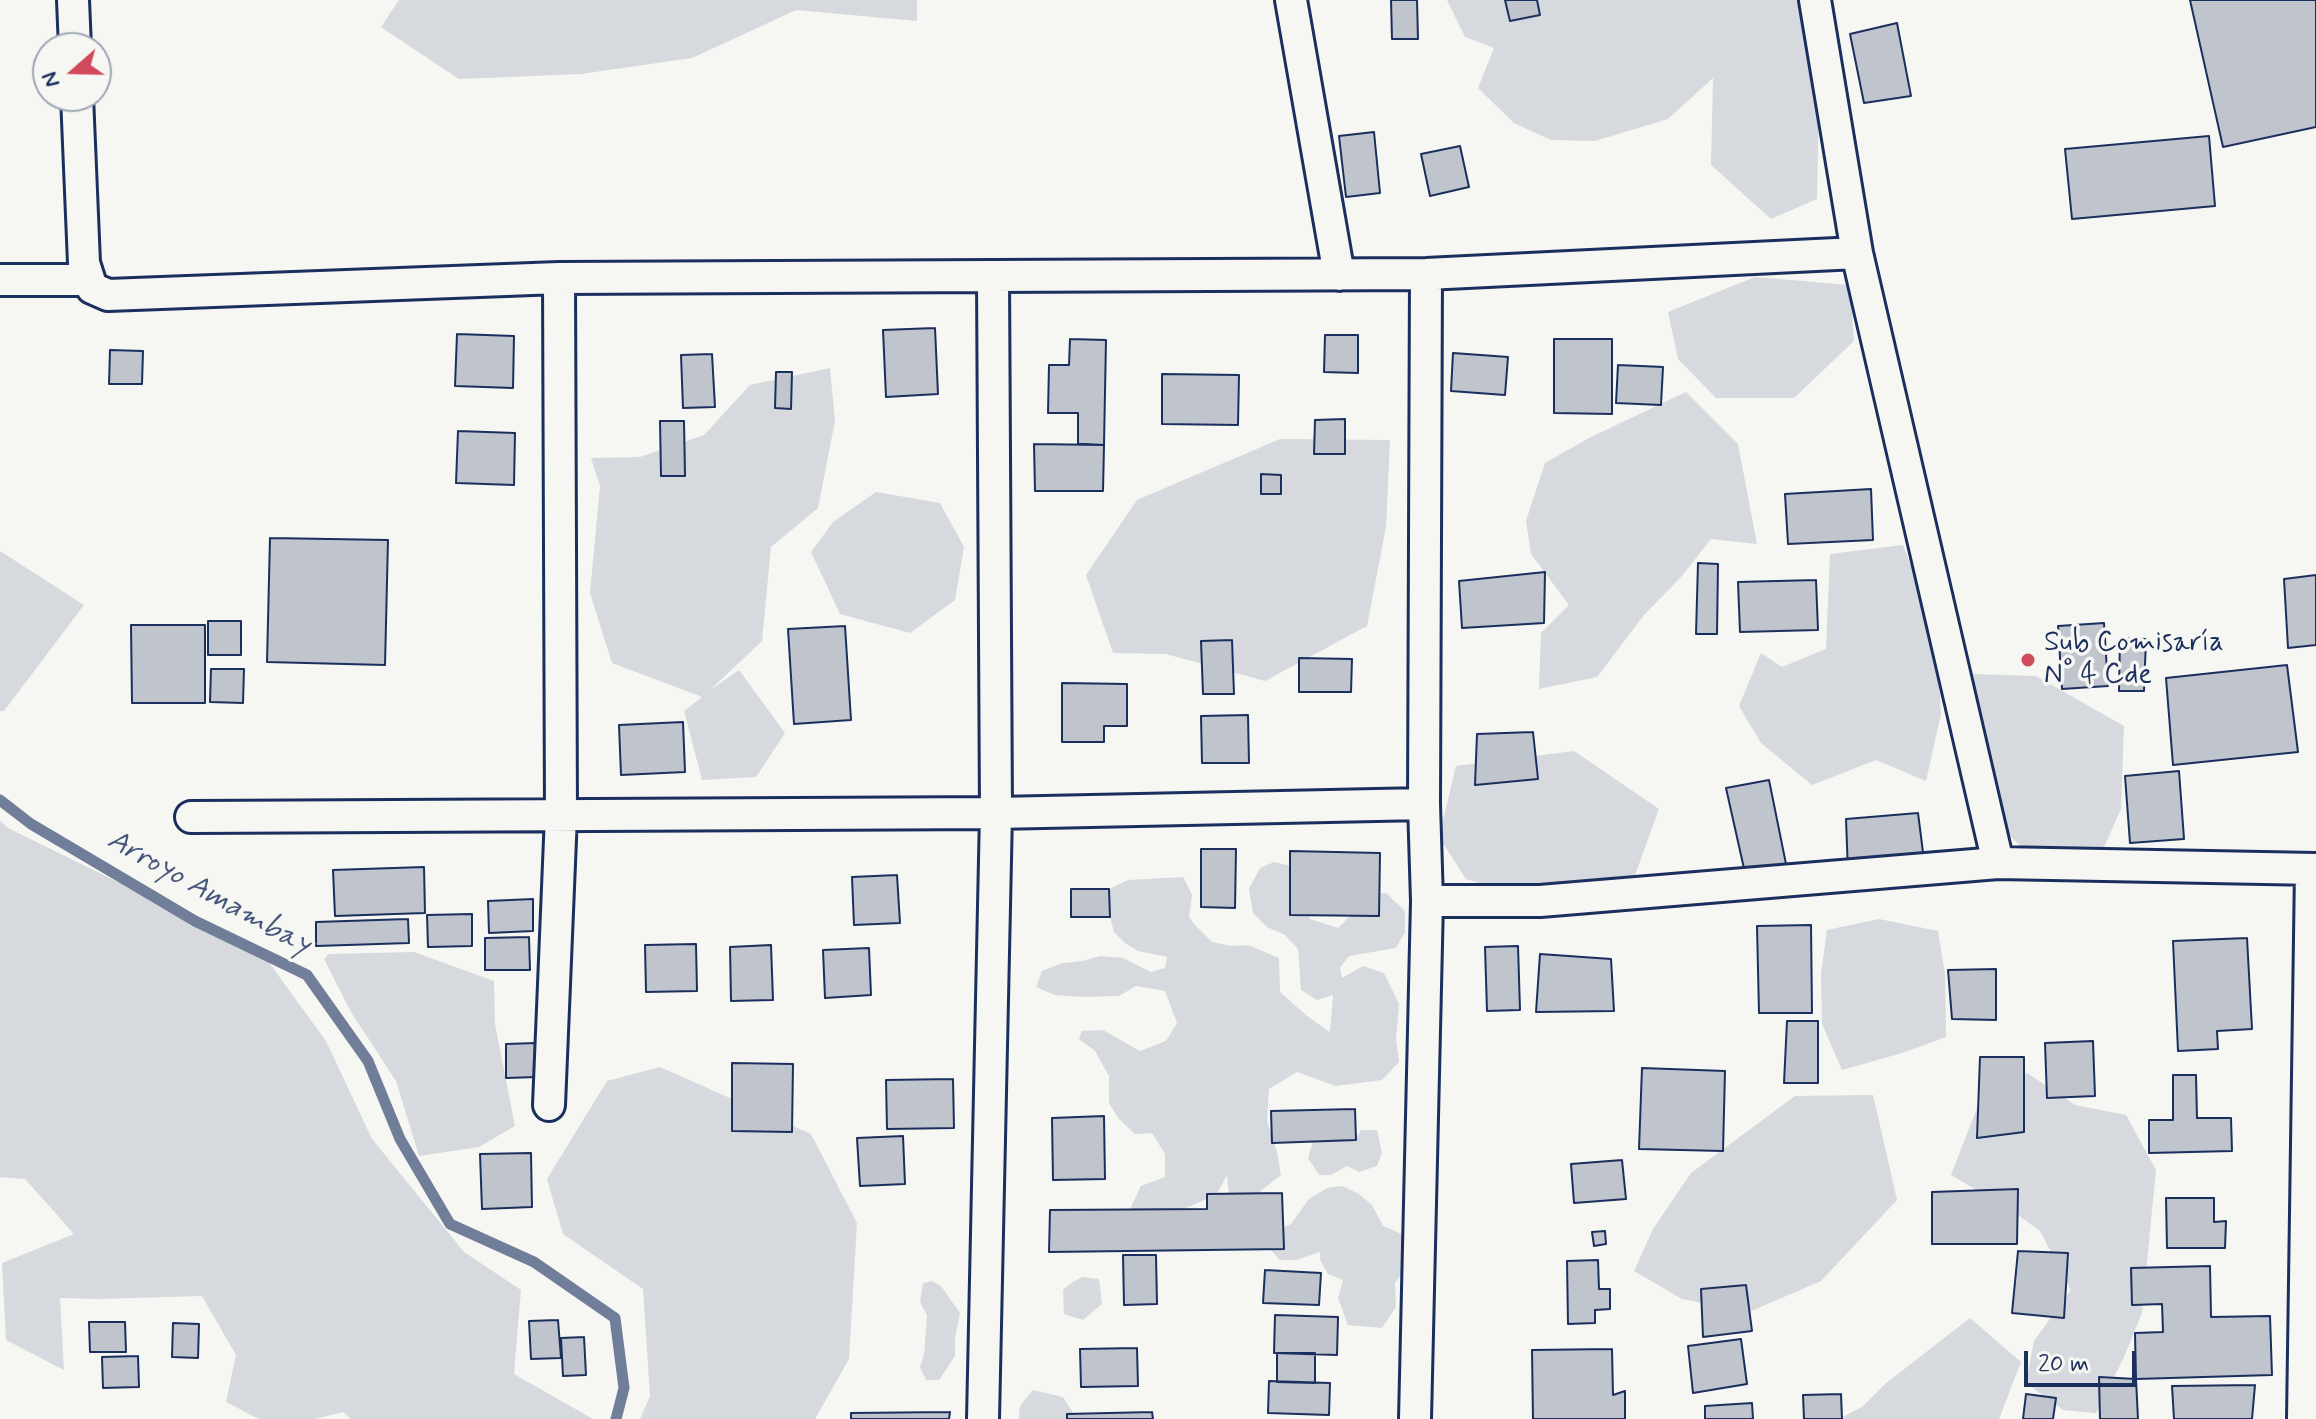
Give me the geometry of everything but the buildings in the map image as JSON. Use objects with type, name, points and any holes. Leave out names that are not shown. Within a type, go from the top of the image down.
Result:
[{"type":"street","points":[[73,0],[74,32]]},
{"type":"street","points":[[1291,0],[1339,275]]},
{"type":"street","points":[[1815,0],[1857,253],[1998,863]]},
{"type":"street","points":[[78,112],[84,263],[92,288],[108,295],[559,278],[1426,274],[1857,253]]},
{"type":"street","points":[[1415,1419],[1427,901],[1424,804],[1426,274]]},
{"type":"street","points":[[983,1419],[996,813],[993,276]]},
{"type":"street","points":[[549,1105],[561,815],[559,278]]},
{"type":"street","points":[[0,280],[88,280]]},
{"type":"street","points":[[191,817],[996,813],[1424,804]]},
{"type":"street","points":[[1427,901],[1540,901],[1998,863],[2314,869],[2303,1419]]},
{"type":"shaded area","points":[[399,0],[917,0],[917,21],[796,10],[692,58],[581,74],[459,79],[381,27]]},
{"type":"shaded area","points":[[1447,0],[1799,0],[1819,89],[1817,199],[1771,219],[1711,165],[1713,78],[1668,119],[1595,141],[1551,140],[1514,123],[1478,88],[1494,48],[1465,37]]},
{"type":"shaded area","points":[[1755,277],[1850,285],[1854,341],[1794,398],[1716,398],[1678,359],[1668,312]]},
{"type":"shaded area","points":[[830,368],[835,421],[818,508],[771,547],[762,641],[709,691],[739,670],[785,733],[756,777],[702,780],[684,711],[702,697],[612,663],[590,593],[600,486],[591,458],[640,457],[704,435],[750,385]]},
{"type":"shaded area","points":[[1686,392],[1738,444],[1757,544],[1711,539],[1681,577],[1644,615],[1597,677],[1539,689],[1541,633],[1569,605],[1531,554],[1526,521],[1545,463],[1591,437]]},
{"type":"shaded area","points":[[1280,439],[1390,440],[1386,527],[1367,626],[1265,681],[1166,654],[1113,653],[1086,575],[1137,500]]},
{"type":"shaded area","points":[[876,492],[940,503],[964,547],[955,600],[910,633],[840,614],[811,552],[833,522]]},
{"type":"shaded area","points":[[1903,545],[1936,633],[1941,714],[1926,781],[1876,760],[1812,785],[1761,743],[1739,706],[1761,653],[1782,667],[1826,649],[1830,554]]},
{"type":"shaded area","points":[[0,551],[84,605],[4,711],[0,711]]},
{"type":"shaded area","points":[[1973,674],[2036,676],[2124,726],[2121,809],[2097,863],[2045,869],[2007,833],[1982,734]]},
{"type":"shaded area","points":[[1574,751],[1659,809],[1634,878],[1540,901],[1466,879],[1439,837],[1456,766]]},
{"type":"shaded area","points":[[0,821],[8,828],[262,953],[326,1041],[372,1139],[464,1252],[521,1290],[514,1374],[593,1419],[351,1419],[343,1412],[315,1419],[259,1419],[226,1402],[236,1355],[202,1296],[60,1298],[64,1370],[6,1340],[2,1263],[74,1234],[25,1179],[0,1177]]},
{"type":"shaded area","points":[[1274,862],[1291,866],[1310,919],[1338,928],[1369,894],[1386,893],[1405,911],[1405,932],[1396,948],[1349,956],[1340,968],[1342,978],[1363,966],[1384,973],[1399,1004],[1396,1040],[1399,1062],[1382,1080],[1336,1086],[1297,1072],[1269,1089],[1267,1121],[1281,1175],[1258,1193],[1229,1194],[1227,1175],[1217,1194],[1156,1225],[1130,1209],[1141,1186],[1165,1177],[1165,1154],[1152,1133],[1135,1134],[1118,1118],[1109,1103],[1109,1076],[1095,1051],[1079,1039],[1082,1031],[1103,1030],[1140,1051],[1166,1041],[1177,1023],[1165,991],[1136,986],[1119,996],[1082,997],[1055,995],[1036,987],[1042,971],[1063,963],[1100,956],[1123,958],[1151,972],[1165,968],[1167,957],[1138,951],[1114,932],[1109,889],[1128,880],[1183,877],[1192,895],[1189,917],[1195,925],[1212,942],[1248,945],[1279,958],[1280,992],[1330,1032],[1333,995],[1317,1000],[1301,990],[1298,949],[1285,935],[1267,927],[1253,913],[1249,889],[1260,868]]},
{"type":"shaded area","points":[[1879,919],[1938,931],[1945,974],[1946,1037],[1842,1070],[1822,1024],[1821,974],[1827,930]]},
{"type":"shaded area","points":[[414,952],[494,981],[495,1024],[515,1126],[479,1147],[419,1156],[396,1081],[351,1012],[324,959],[329,954]]},
{"type":"shaded area","points":[[660,1067],[811,1134],[857,1223],[849,1359],[815,1419],[640,1419],[650,1396],[643,1289],[563,1234],[547,1179],[607,1081]]},
{"type":"shaded area","points":[[2027,1073],[2075,1105],[2126,1115],[2156,1170],[2142,1313],[2096,1413],[2063,1410],[2026,1383],[2034,1341],[2071,1290],[2040,1231],[1951,1175],[1977,1108]]},
{"type":"shaded area","points":[[1873,1095],[1897,1200],[1821,1281],[1749,1312],[1682,1299],[1634,1271],[1653,1229],[1691,1173],[1795,1096]]},
{"type":"shaded area","points":[[1361,1130],[1377,1130],[1382,1153],[1377,1166],[1359,1172],[1347,1166],[1331,1175],[1319,1175],[1308,1158],[1313,1142],[1328,1133],[1356,1140]]},
{"type":"shaded area","points":[[1342,1186],[1372,1205],[1383,1226],[1404,1235],[1413,1258],[1395,1283],[1396,1307],[1382,1328],[1348,1325],[1338,1298],[1343,1280],[1328,1274],[1320,1260],[1320,1252],[1296,1260],[1280,1260],[1270,1249],[1273,1232],[1291,1224],[1309,1199],[1327,1188]]},
{"type":"shaded area","points":[[1083,1277],[1099,1279],[1102,1304],[1083,1320],[1064,1314],[1063,1290]]},
{"type":"shaded area","points":[[932,1281],[941,1286],[960,1313],[955,1356],[939,1380],[926,1380],[920,1367],[927,1315],[920,1302],[923,1283]]},
{"type":"shaded area","points":[[1970,1318],[2021,1362],[1999,1419],[1839,1419],[1862,1407],[1885,1384]]},
{"type":"shaded area","points":[[1033,1390],[1063,1397],[1073,1413],[1071,1419],[1019,1419],[1020,1406]]},
{"type":"waterway","name":"Arroyo Amambay","points":[[0,800],[31,824],[195,921],[307,975],[368,1061],[400,1139],[450,1224],[534,1262],[615,1318],[624,1388],[616,1419]]},
{"type":"place","name":"Sub Comisaría N° 4 Cde","points":[[2028,660]]}]
